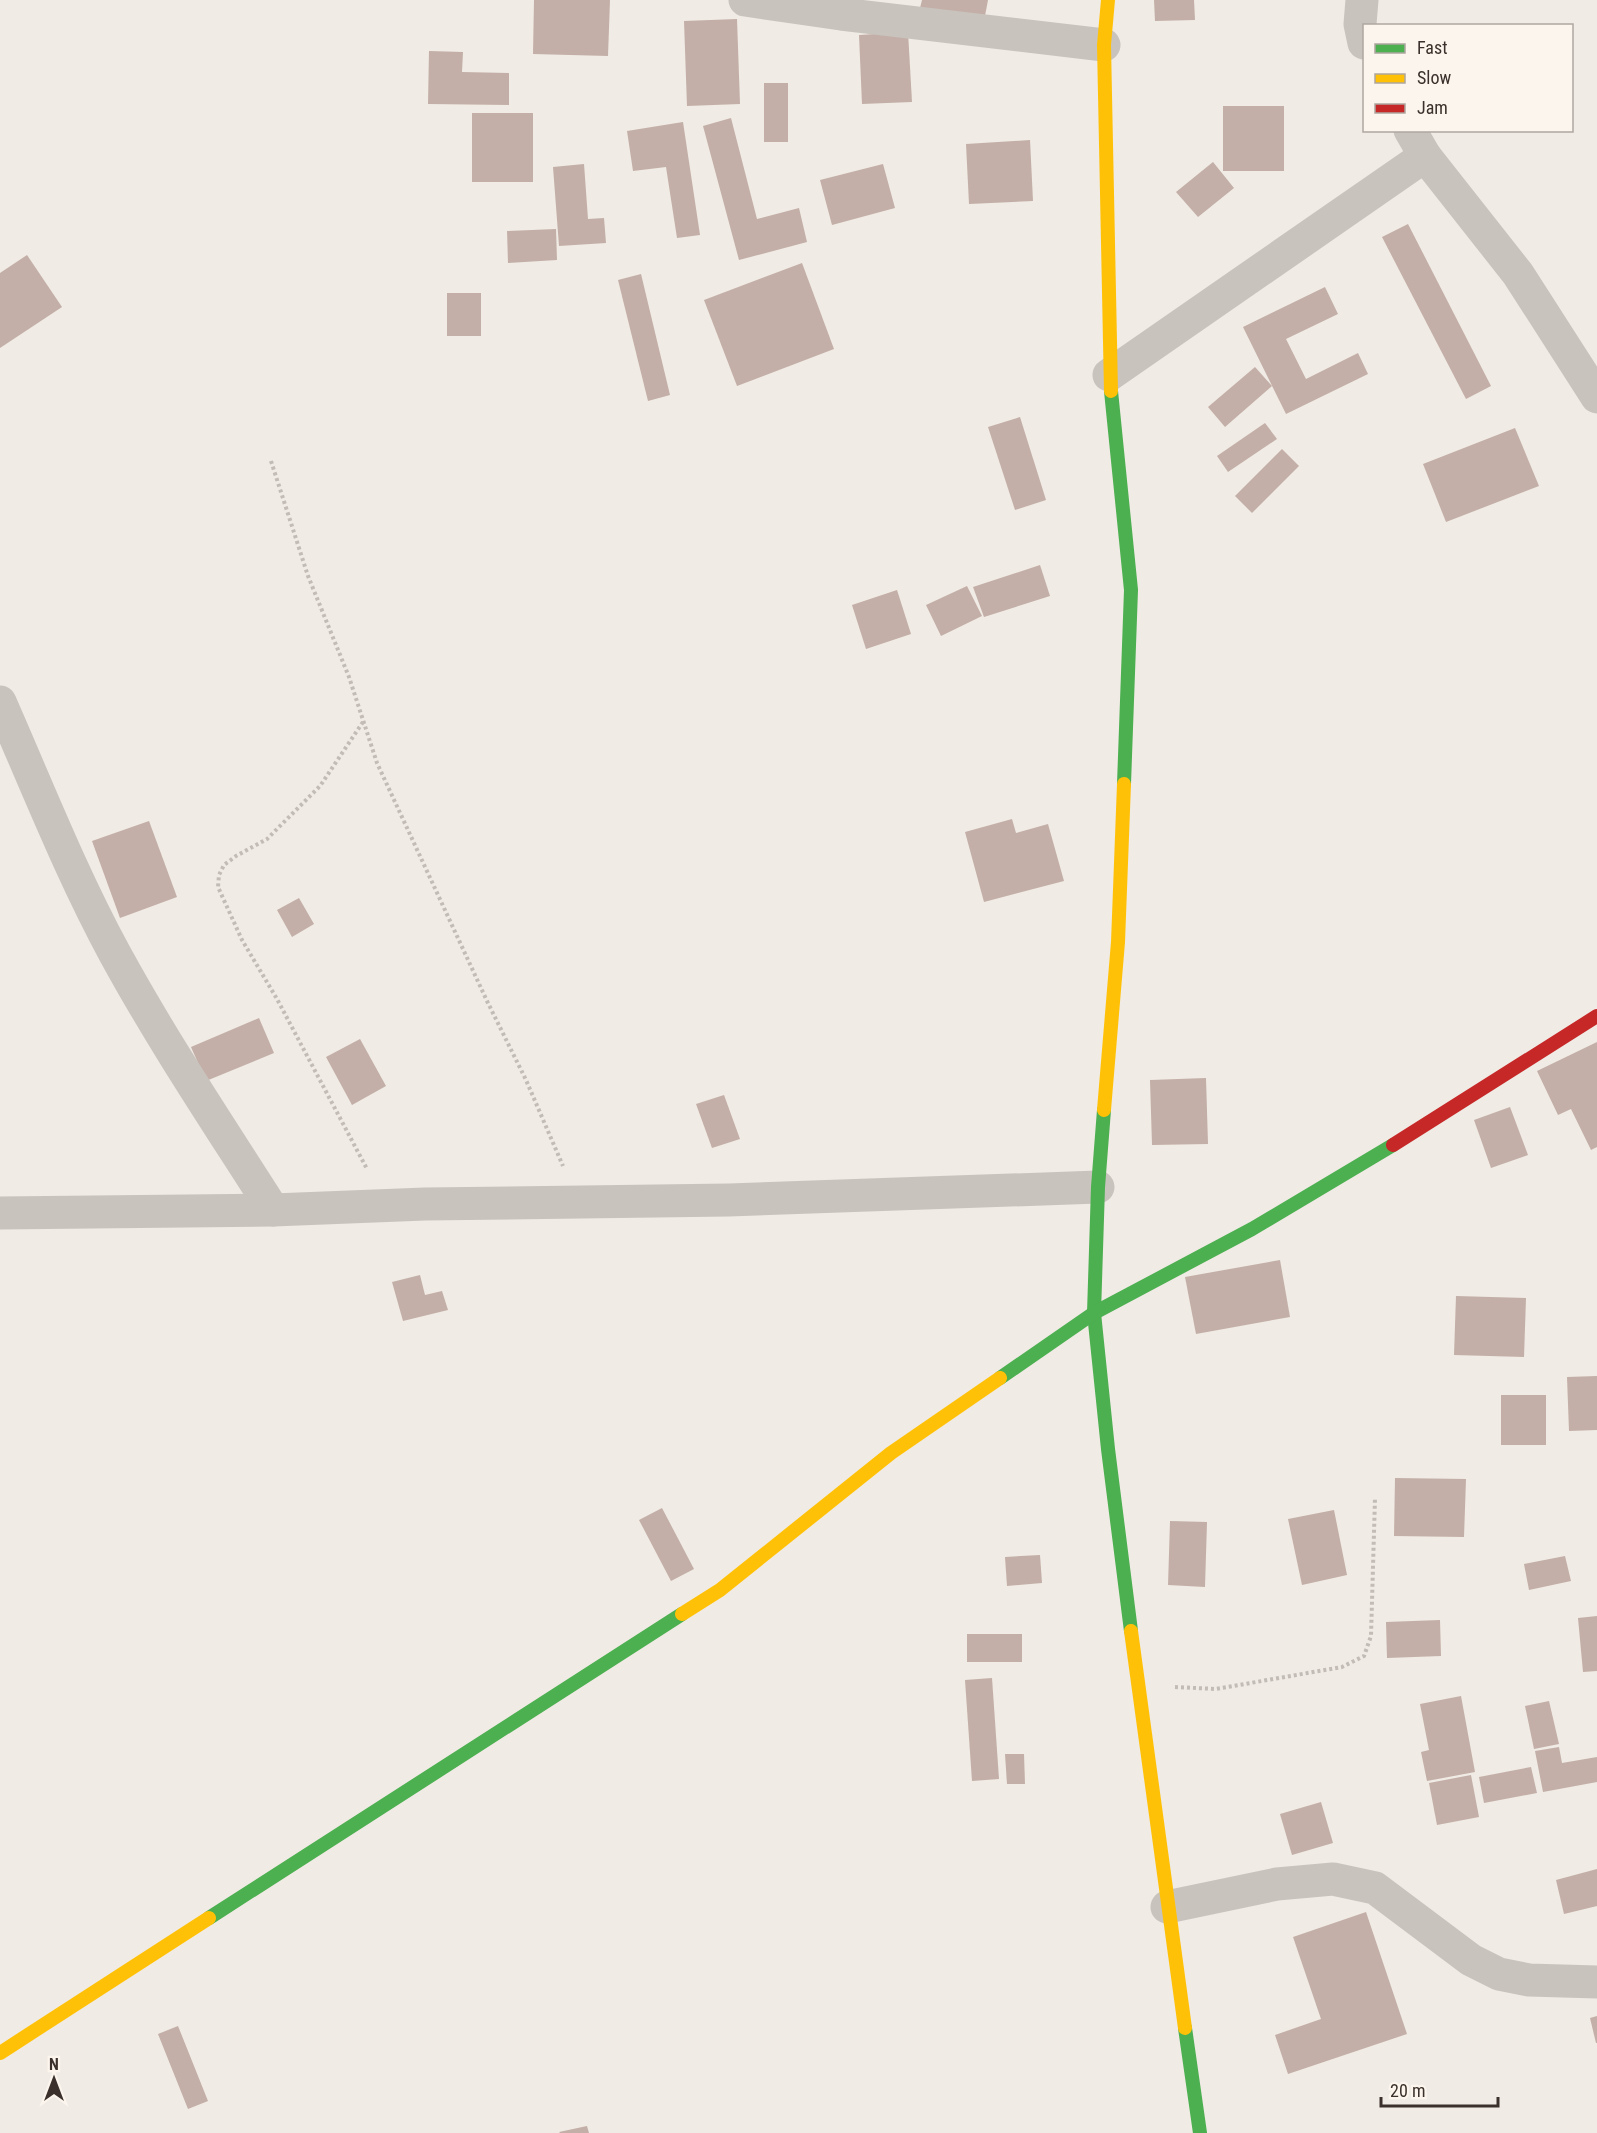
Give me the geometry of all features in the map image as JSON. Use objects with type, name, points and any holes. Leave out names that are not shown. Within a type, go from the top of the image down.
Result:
[{"type":"street","points":[[755,0],[841,14],[1104,45]]},
{"type":"street","points":[[1108,0],[1104,45],[1109,375],[1131,590],[1118,942],[1098,1186],[1094,1313],[1108,1449],[1138,1686],[1200,2133]]},
{"type":"street","points":[[1362,0],[1360,24],[1363,35]]},
{"type":"street","points":[[1109,375],[1418,143],[1518,274],[1597,397]]},
{"type":"street","points":[[0,702],[53,823],[115,953],[157,1027],[273,1210]]},
{"type":"street","points":[[0,2053],[720,1590],[891,1453],[1094,1313],[1252,1229],[1415,1132],[1597,1016]]},
{"type":"street","points":[[0,1213],[273,1210],[388,1205],[729,1200],[1098,1186]]},
{"type":"street","points":[[1167,1907],[1277,1884],[1333,1879],[1375,1888],[1471,1960],[1499,1974],[1529,1980],[1597,1982]]},
{"type":"path","points":[[271,461],[308,576],[350,677],[377,763],[526,1080],[578,1202]]},
{"type":"path","points":[[363,721],[320,786],[267,839],[224,865],[219,875],[218,887],[242,940],[277,999],[358,1154],[388,1205]]},
{"type":"path","points":[[1138,1686],[1216,1689],[1342,1668],[1364,1656],[1371,1636],[1375,1498]]},
{"type":"building","points":[[534,0],[610,0],[608,56],[533,54]]},
{"type":"building","points":[[922,0],[988,0],[984,21],[920,8]]},
{"type":"building","points":[[1154,0],[1194,0],[1195,20],[1155,21]]},
{"type":"building","points":[[737,19],[740,104],[687,106],[684,21]]},
{"type":"building","points":[[908,32],[912,102],[862,104],[859,35]]},
{"type":"building","points":[[429,51],[463,52],[462,72],[509,73],[509,105],[428,104]]},
{"type":"building","points":[[764,83],[788,83],[788,142],[764,142]]},
{"type":"building","points":[[1223,106],[1284,106],[1284,171],[1223,171]]},
{"type":"building","points":[[472,113],[533,113],[533,182],[472,182]]},
{"type":"building","points":[[731,118],[757,219],[799,208],[807,242],[739,260],[703,126]]},
{"type":"building","points":[[683,122],[700,235],[677,238],[666,167],[633,171],[627,131]]},
{"type":"building","points":[[1030,140],[1033,201],[969,204],[966,144]]},
{"type":"building","points":[[1213,162],[1234,188],[1198,217],[1176,192]]},
{"type":"building","points":[[584,164],[588,219],[604,218],[606,243],[559,246],[553,167]]},
{"type":"building","points":[[883,164],[895,208],[832,225],[820,180]]},
{"type":"building","points":[[1408,224],[1491,386],[1466,399],[1382,237]]},
{"type":"building","points":[[556,229],[557,260],[508,263],[507,231]]},
{"type":"building","points":[[27,255],[62,307],[0,348],[0,273]]},
{"type":"building","points":[[802,263],[834,349],[737,386],[704,300]]},
{"type":"building","points":[[641,274],[670,395],[648,401],[618,280]]},
{"type":"building","points":[[1325,287],[1338,314],[1286,339],[1306,379],[1358,353],[1368,374],[1286,414],[1243,327]]},
{"type":"building","points":[[447,293],[481,293],[481,336],[447,336]]},
{"type":"building","points":[[1255,367],[1272,386],[1225,427],[1208,407]]},
{"type":"building","points":[[1020,417],[1046,500],[1015,510],[988,427]]},
{"type":"building","points":[[1265,423],[1277,439],[1228,472],[1217,456]]},
{"type":"building","points":[[1515,428],[1539,486],[1446,522],[1423,464]]},
{"type":"building","points":[[1282,449],[1299,466],[1252,513],[1235,496]]},
{"type":"building","points":[[1040,565],[1050,596],[984,617],[973,587]]},
{"type":"building","points":[[967,586],[982,616],[941,636],[926,605]]},
{"type":"building","points":[[897,590],[911,634],[866,649],[852,605]]},
{"type":"building","points":[[1012,819],[1016,833],[1048,824],[1064,881],[984,902],[965,832]]},
{"type":"building","points":[[149,821],[177,897],[120,918],[92,841]]},
{"type":"building","points":[[299,898],[314,924],[292,937],[277,910]]},
{"type":"building","points":[[259,1018],[274,1053],[206,1081],[191,1047]]},
{"type":"building","points":[[360,1039],[386,1086],[352,1105],[326,1057]]},
{"type":"building","points":[[1597,1042],[1597,1147],[1591,1150],[1571,1109],[1558,1115],[1537,1071]]},
{"type":"building","points":[[1206,1078],[1208,1144],[1152,1145],[1150,1080]]},
{"type":"building","points":[[724,1095],[740,1139],[712,1148],[696,1104]]},
{"type":"building","points":[[1510,1107],[1528,1155],[1491,1168],[1474,1120]]},
{"type":"building","points":[[1280,1260],[1290,1317],[1196,1334],[1185,1277]]},
{"type":"building","points":[[420,1275],[425,1295],[442,1291],[448,1310],[403,1321],[392,1282]]},
{"type":"building","points":[[1456,1296],[1526,1298],[1524,1357],[1454,1355]]},
{"type":"building","points":[[1597,1376],[1597,1430],[1569,1431],[1567,1377]]},
{"type":"building","points":[[1501,1395],[1546,1395],[1546,1445],[1501,1445]]},
{"type":"building","points":[[1395,1478],[1466,1479],[1464,1537],[1394,1536]]},
{"type":"building","points":[[662,1508],[694,1569],[671,1581],[639,1520]]},
{"type":"building","points":[[1334,1510],[1347,1575],[1302,1585],[1288,1519]]},
{"type":"building","points":[[1170,1521],[1207,1522],[1205,1587],[1168,1585]]},
{"type":"building","points":[[1040,1555],[1042,1583],[1007,1586],[1005,1557]]},
{"type":"building","points":[[1565,1556],[1571,1581],[1529,1590],[1524,1564]]},
{"type":"building","points":[[1597,1616],[1597,1671],[1583,1672],[1578,1618]]},
{"type":"building","points":[[1440,1620],[1441,1656],[1387,1658],[1386,1622]]},
{"type":"building","points":[[967,1634],[1022,1634],[1022,1662],[967,1662]]},
{"type":"building","points":[[992,1678],[999,1779],[972,1781],[965,1680]]},
{"type":"building","points":[[1461,1696],[1475,1772],[1427,1781],[1421,1752],[1429,1750],[1420,1704]]},
{"type":"building","points":[[1549,1701],[1559,1744],[1534,1749],[1525,1706]]},
{"type":"building","points":[[1559,1747],[1562,1763],[1597,1757],[1597,1782],[1543,1792],[1535,1751]]},
{"type":"building","points":[[1005,1754],[1024,1754],[1025,1784],[1007,1784]]},
{"type":"building","points":[[1531,1767],[1537,1793],[1484,1803],[1479,1777]]},
{"type":"building","points":[[1471,1775],[1479,1817],[1437,1825],[1429,1783]]},
{"type":"building","points":[[1321,1802],[1333,1843],[1292,1855],[1280,1814]]},
{"type":"building","points":[[1597,1869],[1597,1906],[1564,1914],[1556,1880]]},
{"type":"building","points":[[1366,1912],[1407,2034],[1288,2074],[1275,2035],[1321,2019],[1293,1937]]},
{"type":"building","points":[[1597,2016],[1597,2043],[1596,2043],[1590,2018]]},
{"type":"building","points":[[178,2026],[208,2101],[188,2109],[158,2034]]},
{"type":"building","points":[[587,2126],[589,2133],[559,2132]]},
{"type":"traffic: fast","points":[[1111,391],[1131,590],[1124,784]]},
{"type":"traffic: fast","points":[[1104,1110],[1098,1187],[1094,1313],[1108,1449],[1131,1631]]},
{"type":"traffic: fast","points":[[1000,1378],[1094,1313],[1252,1229],[1393,1145]]},
{"type":"traffic: fast","points":[[209,1918],[682,1614]]},
{"type":"traffic: fast","points":[[1185,2028],[1200,2133]]},
{"type":"traffic: slow","points":[[1108,0],[1104,45],[1111,391]]},
{"type":"traffic: slow","points":[[1104,1110],[1118,942],[1124,784]]},
{"type":"traffic: slow","points":[[682,1614],[720,1590],[891,1453],[1000,1378]]},
{"type":"traffic: slow","points":[[1131,1631],[1185,2028]]},
{"type":"traffic: slow","points":[[0,2053],[209,1918]]},
{"type":"traffic: jam","points":[[1393,1145],[1597,1016]]}]
